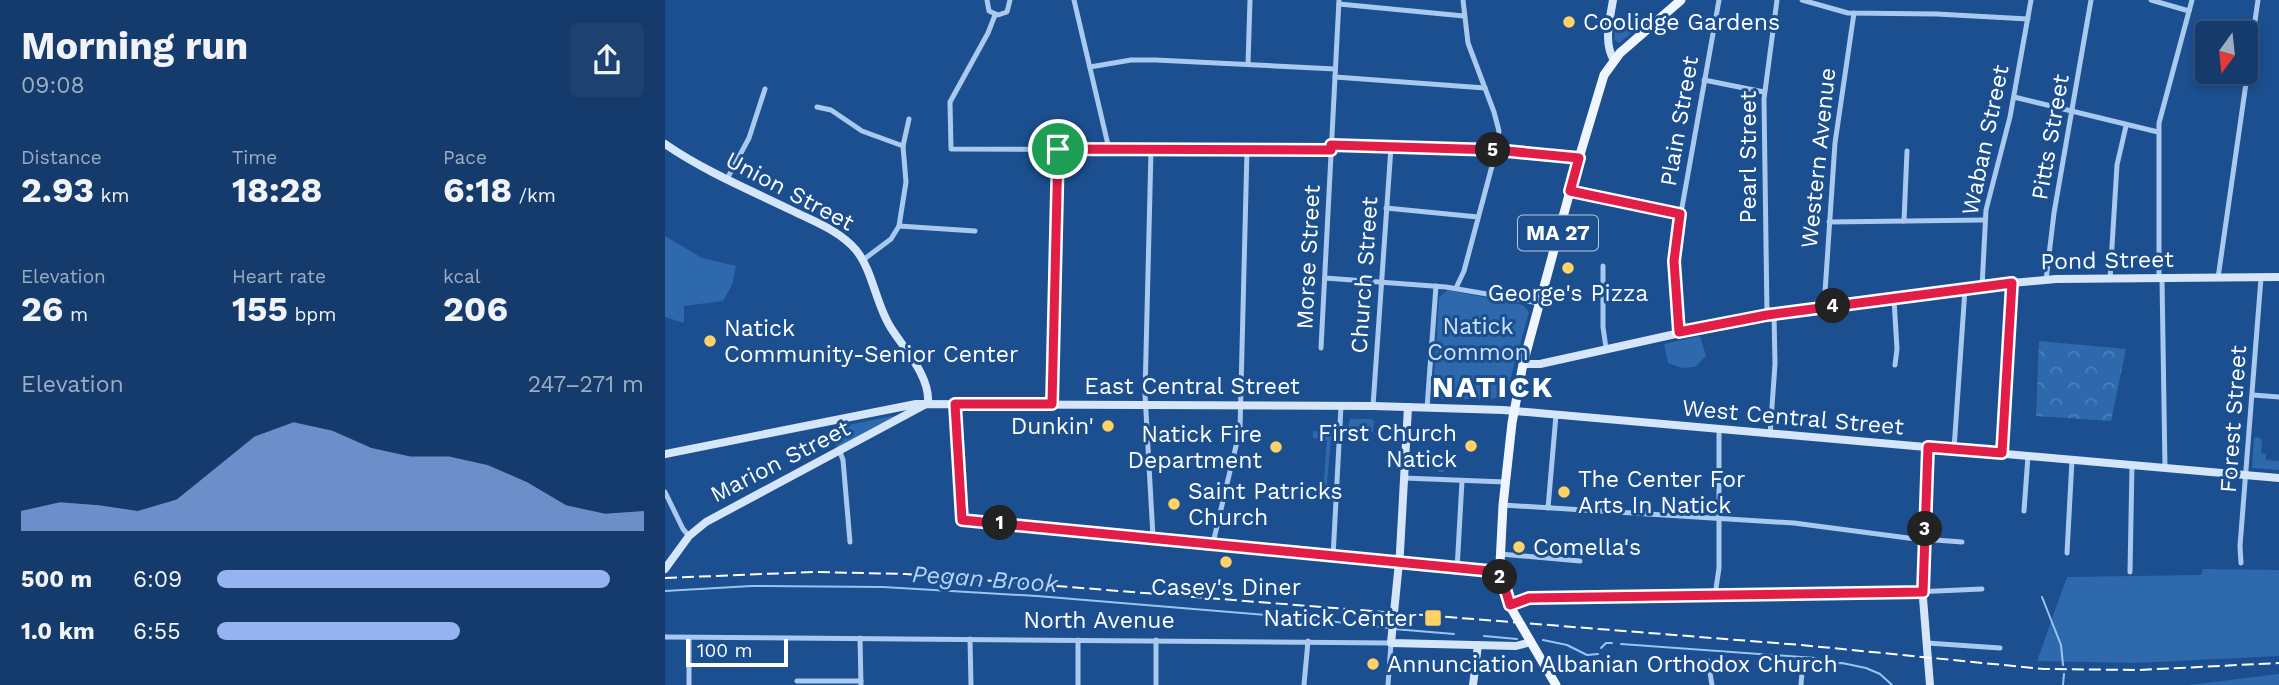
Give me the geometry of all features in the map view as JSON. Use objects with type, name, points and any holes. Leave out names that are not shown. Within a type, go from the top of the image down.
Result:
[{"type":"main road","name":"MA 27","points":[[1556,685],[1512,608],[1500,572],[1505,482],[1514,411],[1539,303],[1604,75],[1614,60],[1681,0]]},
{"type":"street","points":[[986,0],[987,8],[995,15]]},
{"type":"street","points":[[995,15],[1007,12],[1010,0]]},
{"type":"street","points":[[1074,0],[1109,149]]},
{"type":"street","points":[[1248,64],[1250,0]]},
{"type":"street","points":[[1457,288],[1464,271],[1496,150],[1498,125],[1471,52],[1464,16],[1464,0]]},
{"type":"street","points":[[1613,0],[1608,42],[1614,60]]},
{"type":"street","name":"Plain Street","points":[[1679,332],[1674,261],[1719,0]]},
{"type":"street","name":"Pearl Street","points":[[1770,435],[1775,365],[1770,314],[1764,92],[1777,0]]},
{"type":"street","points":[[1802,0],[1854,13],[2028,19]]},
{"type":"street","name":"Waban Street","points":[[1982,287],[1984,220],[2014,97],[2031,0]]},
{"type":"street","name":"Pitts Street","points":[[2046,279],[2054,214],[2091,0]]},
{"type":"street","points":[[2151,0],[2189,10]]},
{"type":"street","points":[[2165,468],[2158,132],[2160,115],[2192,0]]},
{"type":"street","points":[[2218,278],[2258,0]]},
{"type":"street","points":[[1339,2],[1464,16]]},
{"type":"street","name":"Morse Street","points":[[1321,348],[1339,2]]},
{"type":"street","name":"Western Avenue","points":[[1824,307],[1839,106],[1854,13]]},
{"type":"street","points":[[995,15],[950,102],[951,149],[1247,150],[1391,147],[1496,150],[1579,158]]},
{"type":"street","points":[[1090,67],[1143,60],[1335,69]]},
{"type":"street","points":[[1335,77],[1485,88]]},
{"type":"street","points":[[1704,80],[1764,92]]},
{"type":"street","points":[[727,179],[749,138],[765,89]]},
{"type":"street","points":[[2014,97],[2158,132]]},
{"type":"street","points":[[817,107],[831,110],[862,131],[903,146]]},
{"type":"street","points":[[863,260],[891,239],[899,226],[906,182],[903,146],[909,119]]},
{"type":"street","points":[[2110,279],[2117,165],[2126,126]]},
{"type":"street","name":"Union Street","points":[[665,144],[727,179],[836,233],[855,248],[863,260],[883,315],[924,378],[928,403]]},
{"type":"street","name":"Church Street","points":[[1373,406],[1391,147]]},
{"type":"street","points":[[1052,404],[1058,149]]},
{"type":"street","points":[[1151,150],[1145,404],[1153,537]]},
{"type":"street","points":[[1213,543],[1237,444],[1241,405],[1247,150]]},
{"type":"street","points":[[1904,221],[1907,151]]},
{"type":"street","points":[[1570,191],[1680,214]]},
{"type":"street","points":[[1386,208],[1478,217]]},
{"type":"street","points":[[1829,222],[1984,220]]},
{"type":"street","points":[[899,226],[975,231]]},
{"type":"street","points":[[1603,266],[1603,327],[1606,348]]},
{"type":"street","name":"Pond Street","points":[[1523,365],[1540,364],[1770,314],[2046,279],[2279,277]]},
{"type":"street","points":[[1325,278],[1457,288],[1539,303]]},
{"type":"street","name":"Forest Street","points":[[2241,563],[2240,546],[2261,278]]},
{"type":"street","points":[[2002,453],[2012,283]]},
{"type":"street","points":[[1427,408],[1436,286]]},
{"type":"street","points":[[1954,449],[1965,289]]},
{"type":"street","points":[[1894,299],[1897,349],[1895,365]]},
{"type":"street","points":[[2252,396],[2279,397]]},
{"type":"street","name":"East Central Street","points":[[665,454],[928,403],[1373,406],[1514,411]]},
{"type":"street","name":"Marion Street","points":[[666,567],[689,536],[713,517],[928,403]]},
{"type":"street","points":[[955,404],[962,520],[1213,543],[1457,570],[1500,572]]},
{"type":"street","points":[[1333,557],[1341,406]]},
{"type":"street","points":[[1388,685],[1399,564],[1408,407]]},
{"type":"street","name":"West Central Street","points":[[1514,411],[2279,478]]},
{"type":"street","points":[[1548,508],[1556,415]]},
{"type":"street","points":[[1715,595],[1719,568],[1720,430]]},
{"type":"street","points":[[1928,447],[1923,592],[1930,685]]},
{"type":"street","points":[[840,452],[850,542]]},
{"type":"street","points":[[2024,511],[2028,456]]},
{"type":"street","points":[[2067,553],[2072,460]]},
{"type":"street","points":[[1405,463],[1431,464]]},
{"type":"street","points":[[2130,572],[2132,465]]},
{"type":"street","points":[[1404,478],[1442,476],[1462,481],[1505,482]]},
{"type":"street","points":[[1457,570],[1462,481]]},
{"type":"street","points":[[665,492],[689,536]]},
{"type":"street","points":[[1503,505],[1794,523],[1962,542]]},
{"type":"street","points":[[1500,554],[1580,561]]},
{"type":"street","points":[[1512,608],[1529,598],[1982,589]]},
{"type":"street","name":"North Avenue","points":[[665,637],[1308,641],[1520,646],[1531,640]]},
{"type":"street","points":[[689,638],[689,685]]},
{"type":"street","points":[[797,681],[861,683],[860,638]]},
{"type":"street","points":[[970,639],[971,685]]},
{"type":"street","points":[[1077,685],[1078,640]]},
{"type":"street","points":[[1156,640],[1156,685]]},
{"type":"street","points":[[1304,685],[1308,641]]},
{"type":"street","points":[[1472,685],[1478,645]]},
{"type":"street","points":[[1927,646],[2000,648]]},
{"type":"street","points":[[1708,661],[1712,685]]},
{"type":"street","points":[[1801,685],[1802,672]]},
{"type":"green space","points":[[1617,19],[1642,25],[1619,43],[1614,39]]},
{"type":"green space","points":[[665,236],[702,258],[736,266],[732,285],[723,301],[684,306],[684,323],[665,317]]},
{"type":"green space","name":"Natick Common","points":[[1448,290],[1523,305],[1529,312],[1504,395],[1492,399],[1442,399],[1433,395],[1439,297]]},
{"type":"green space","points":[[1700,336],[1706,356],[1695,367],[1682,368],[1668,363],[1664,344]]},
{"type":"green space","points":[[2039,341],[2126,349],[2111,421],[2036,416]]},
{"type":"green space","points":[[894,417],[837,448],[829,429]]},
{"type":"green space","points":[[1350,419],[1371,419],[1374,421],[1373,432],[1347,431]]},
{"type":"green space","points":[[1313,431],[1335,432],[1331,439],[1327,483],[1331,489],[1327,492],[1323,491],[1327,440],[1313,438]]},
{"type":"green space","points":[[2254,438],[2262,440],[2261,453],[2266,454],[2266,460],[2279,461],[2279,470],[2252,468]]},
{"type":"green space","points":[[2203,569],[2279,570],[2279,656],[2136,663],[2037,661],[2067,577],[2201,575]]},
{"type":"green space","points":[[2279,674],[2279,685],[2189,685]]},
{"type":"waterway","name":"Pegan Brook","points":[[665,591],[751,586],[883,587],[1037,596],[1303,618]]},
{"type":"waterway","points":[[2042,597],[2061,645],[2063,665]]},
{"type":"waterway","name":"Pegan Brook","points":[[1310,619],[1389,628]]},
{"type":"waterway","name":"Pegan Brook","points":[[1394,629],[1454,634]]},
{"type":"waterway","name":"Pegan Brook","points":[[1484,636],[1517,639]]},
{"type":"waterway","name":"Pegan Brook","points":[[1543,640],[1567,645],[1587,655],[1598,654]]},
{"type":"waterway","name":"Pegan Brook","points":[[1601,648],[1606,643],[1612,643]]},
{"type":"waterway","name":"Pegan Brook","points":[[1621,644],[1815,658],[1829,664],[1842,663],[1866,668],[1880,674],[1892,685]]},
{"type":"waterway","points":[[2063,685],[2064,674]]},
{"type":"tunnel","points":[[1432,464],[1441,464],[1441,472]]},
{"type":"railway","points":[[665,578],[813,572],[905,574],[1801,645],[2044,669],[2138,670],[2279,663]]},
{"type":"place","name":"Coolidge Gardens","points":[[1569,22]]},
{"type":"place","name":"George's Pizza","points":[[1568,268]]},
{"type":"place","name":"Natick Community-Senior Center","points":[[710,341]]},
{"type":"place","name":"Dunkin'","points":[[1108,426]]},
{"type":"place","name":"First Church Natick","points":[[1471,446]]},
{"type":"place","name":"Natick Fire Department","points":[[1276,447]]},
{"type":"place","name":"The Center For Arts In Natick","points":[[1564,492]]},
{"type":"place","name":"Saint Patricks Church","points":[[1174,504]]},
{"type":"place","name":"Comella's","points":[[1519,547]]},
{"type":"place","name":"Casey's Diner","points":[[1226,562]]},
{"type":"place","name":"Natick Center","points":[[1433,618]]},
{"type":"place","name":"Annunciation Albanian Orthodox Church","points":[[1373,664]]},
{"type":"district","name":"NATICK","points":[[1493,387]]},
{"type":"route","points":[[1331,145],[1496,150],[1579,158],[1570,191],[1680,214],[1674,261],[1679,332],[1767,315],[2012,283],[2002,453],[1928,447],[1923,592],[1529,598],[1510,605],[1500,572],[962,520],[955,404],[1052,404],[1058,149],[1331,150],[1331,145]]}]
